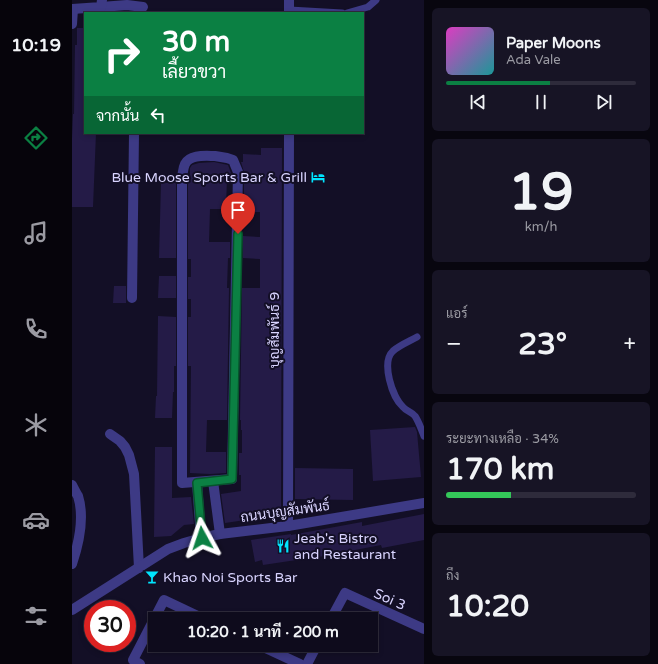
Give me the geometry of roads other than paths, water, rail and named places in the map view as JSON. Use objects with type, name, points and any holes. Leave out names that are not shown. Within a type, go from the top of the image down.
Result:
[{"type":"street","points":[[72,24],[72,9],[102,4],[143,7]]},
{"type":"street","points":[[132,298],[134,134]]},
{"type":"street","name":"บุญสัมพันธ์ 9","points":[[288,526],[289,134]]},
{"type":"street","points":[[215,156],[233,160],[238,172],[239,189],[232,479],[213,481],[182,483],[182,177],[184,165],[188,160],[196,157],[215,156]]},
{"type":"street","points":[[110,434],[120,441],[125,447],[129,455],[134,474],[139,568]]},
{"type":"street","points":[[213,481],[220,534]]},
{"type":"street","points":[[197,483],[202,538]]},
{"type":"street","points":[[72,485],[78,496],[81,526],[77,551],[72,564]]},
{"type":"street","name":"ถนนบุญสัมพันธ์","points":[[72,610],[168,549],[202,538],[220,534],[288,526],[424,503]]},
{"type":"street","name":"Soi 3","points":[[335,612],[345,593],[424,629]]},
{"type":"street","points":[[159,612],[164,600],[189,612]]},
{"type":"street","points":[[136,662],[148,635]]},
{"type":"street","points":[[274,652],[300,664]]},
{"type":"street","points":[[307,664],[313,652]]},
{"type":"lane","points":[[350,12],[368,7],[376,0]]},
{"type":"lane","points":[[289,8],[331,12]]},
{"type":"lane","points":[[418,337],[393,351],[388,360],[387,366],[394,394],[402,407],[414,415],[424,436]]},
{"type":"place","name":"Blue Moose Sports Bar & Grill","points":[[318,177]]},
{"type":"place","name":"Jeab's Bistro and Restaurant","points":[[283,546]]},
{"type":"place","name":"Khao Noi Sports Bar","points":[[152,577]]}]
